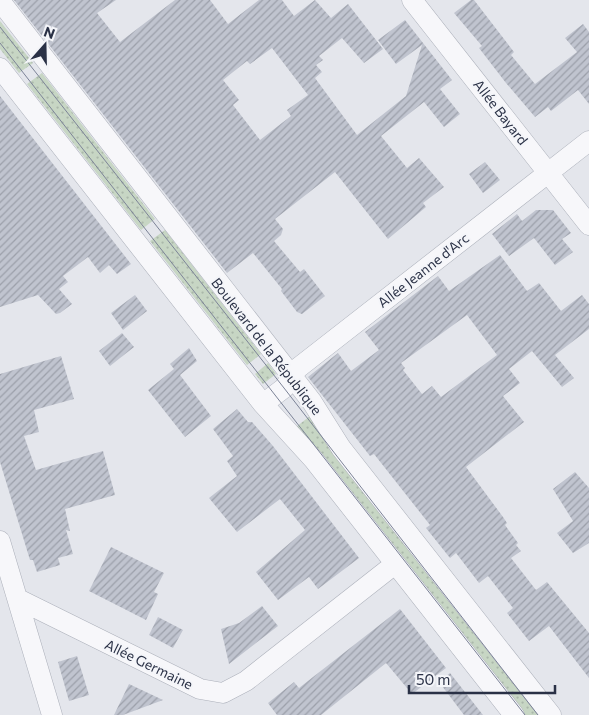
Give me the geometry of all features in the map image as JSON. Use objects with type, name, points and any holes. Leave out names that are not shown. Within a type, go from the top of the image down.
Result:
[{"type":"street","name":"Allée Bayard","points":[[412,0],[589,225]]},
{"type":"street","name":"Boulevard de la République","points":[[0,1],[312,402],[341,448],[551,715]]},
{"type":"street","points":[[0,68],[263,404],[314,460],[514,715]]},
{"type":"street","name":"Allée Jeanne d'Arc","points":[[263,404],[284,388],[298,368],[589,141]]},
{"type":"street","points":[[0,541],[52,715]]},
{"type":"street","name":"Allée Germaine","points":[[18,599],[200,689],[223,693],[246,681],[395,564]]},
{"type":"green space","points":[[0,21],[33,63],[19,73],[0,49]]},
{"type":"green space","points":[[42,73],[155,219],[141,230],[27,84]]},
{"type":"green space","points":[[165,230],[261,354],[247,365],[150,241]]},
{"type":"green space","points":[[268,363],[276,374],[263,384],[255,374]]},
{"type":"green space","points":[[314,413],[544,715],[521,715],[292,430]]},
{"type":"building","points":[[14,0],[116,0],[97,13],[120,42],[175,0],[210,0],[228,24],[259,0],[282,0],[294,16],[315,0],[331,18],[348,4],[383,49],[364,63],[342,38],[319,56],[323,60],[316,65],[322,72],[315,78],[357,135],[406,96],[422,45],[396,64],[378,40],[405,20],[452,80],[440,89],[460,114],[444,127],[424,102],[381,136],[407,168],[419,158],[444,187],[423,203],[426,207],[388,239],[335,172],[275,219],[283,229],[281,235],[274,241],[300,272],[304,269],[325,296],[302,314],[297,312],[281,291],[282,289],[253,253],[227,273]],"holes":[[[272,48],[308,95],[287,110],[291,116],[260,140],[233,105],[239,100],[223,80],[247,61],[250,64]]]},
{"type":"building","points":[[471,0],[474,0],[514,52],[511,55],[535,84],[577,52],[565,38],[583,24],[589,32],[589,104],[578,90],[551,111],[548,107],[535,117],[506,83],[479,48],[482,46],[454,13]]},
{"type":"building","points":[[0,96],[131,264],[117,274],[109,265],[100,273],[88,257],[63,276],[68,282],[59,289],[72,304],[60,313],[56,314],[38,295],[0,307]]},
{"type":"building","points":[[485,162],[500,180],[483,193],[469,174]]},
{"type":"building","points":[[536,210],[553,210],[571,233],[562,239],[573,252],[555,265],[534,238],[509,256],[492,234],[517,214],[522,221]]},
{"type":"building","points":[[500,255],[527,291],[539,283],[561,311],[582,295],[589,304],[589,329],[555,355],[574,378],[562,387],[532,351],[509,369],[520,383],[503,396],[524,422],[466,467],[503,517],[507,523],[505,525],[518,543],[516,545],[521,551],[511,558],[536,590],[547,582],[589,633],[589,678],[549,626],[529,641],[507,613],[513,608],[488,576],[479,583],[456,553],[450,558],[426,528],[430,525],[374,454],[370,456],[308,377],[338,353],[351,371],[379,350],[365,332],[438,276],[449,291]],"holes":[[[467,315],[497,355],[441,397],[432,386],[422,394],[403,370],[405,368],[401,363]]]},
{"type":"building","points":[[135,295],[147,311],[123,330],[111,313]]},
{"type":"building","points":[[122,333],[134,347],[110,366],[99,351]]},
{"type":"building","points":[[189,348],[197,361],[180,375],[211,416],[185,437],[148,390],[174,369],[170,364]]},
{"type":"building","points":[[61,356],[74,399],[34,410],[39,432],[24,436],[36,470],[103,451],[115,495],[65,509],[70,531],[66,530],[73,554],[58,558],[60,565],[37,572],[33,560],[30,560],[0,462],[0,374]]},
{"type":"building","points":[[237,409],[248,422],[252,422],[273,446],[359,558],[318,589],[309,577],[278,600],[256,572],[305,530],[280,499],[237,532],[209,498],[237,476],[227,461],[233,456],[213,429]]},
{"type":"building","points":[[575,472],[589,488],[589,543],[573,553],[557,533],[573,521],[553,489]]},
{"type":"building","points":[[111,547],[164,573],[154,592],[158,594],[146,620],[89,591]]},
{"type":"building","points":[[262,606],[278,626],[229,664],[221,629],[239,623]]},
{"type":"building","points":[[400,609],[446,668],[412,694],[386,663],[321,715],[277,715],[268,703],[294,682],[299,688]]},
{"type":"building","points":[[158,617],[183,630],[173,648],[149,635]]},
{"type":"building","points":[[77,656],[89,695],[69,701],[58,662]]},
{"type":"building","points":[[450,673],[483,715],[464,715],[439,682]]},
{"type":"building","points":[[129,684],[163,700],[123,715],[114,715]]},
{"type":"tram line","points":[[0,27],[538,715]]},
{"type":"tram line","points":[[0,43],[525,715]]}]
